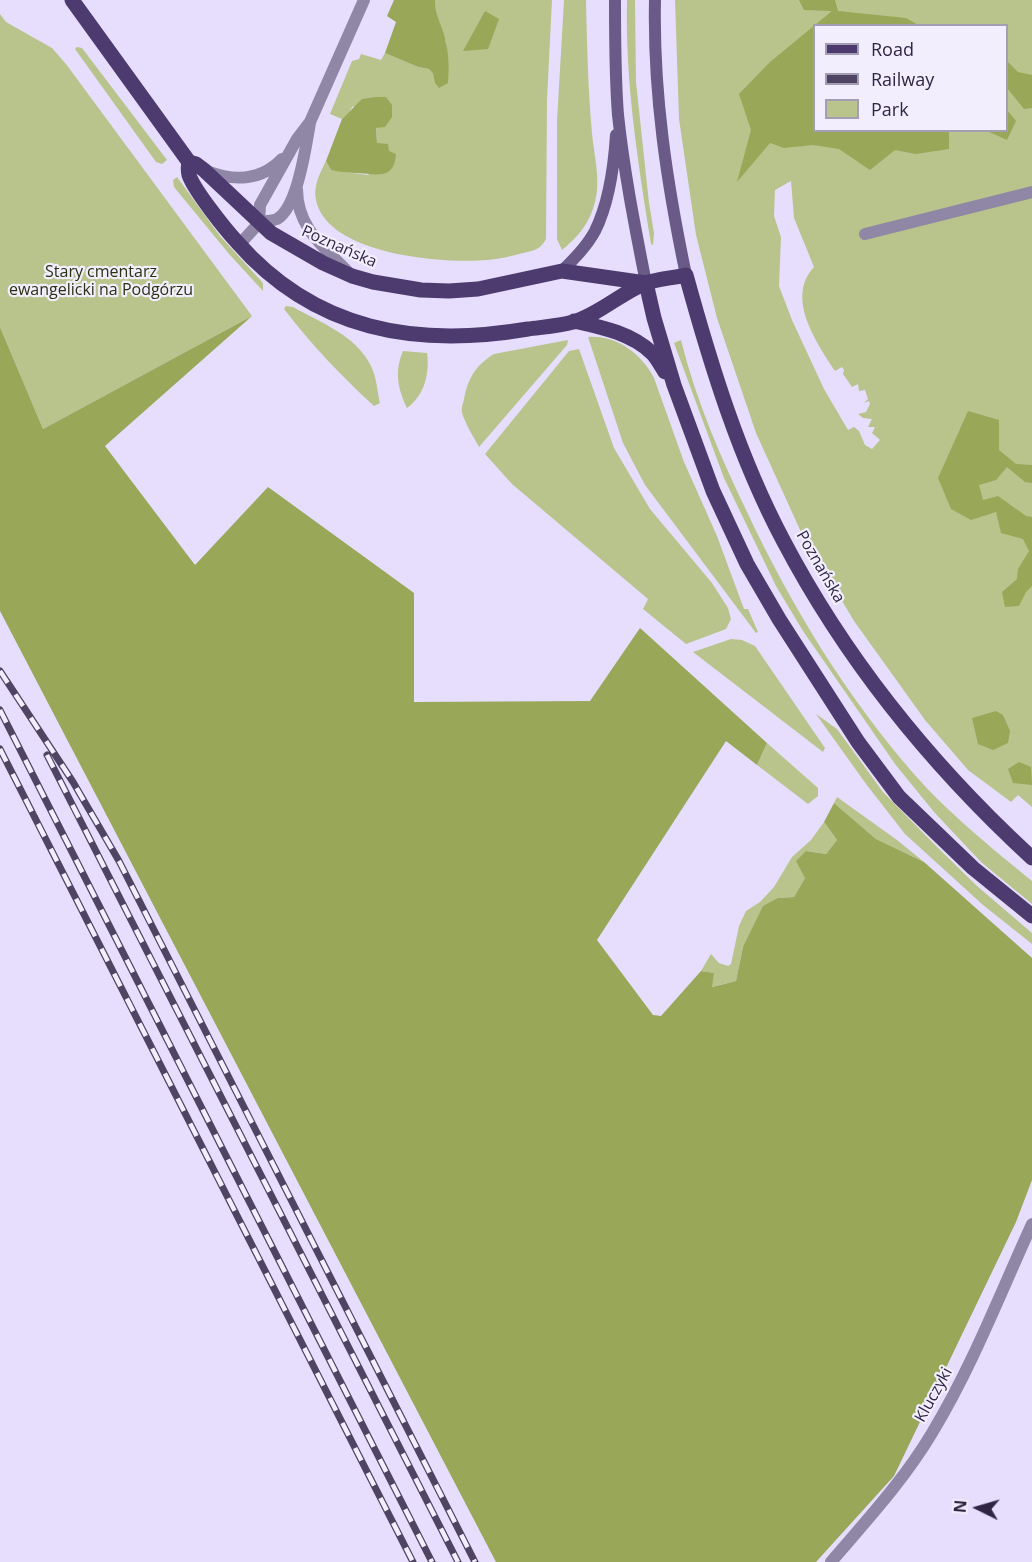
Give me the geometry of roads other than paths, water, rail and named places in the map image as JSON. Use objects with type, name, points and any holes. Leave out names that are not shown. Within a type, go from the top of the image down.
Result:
[{"type":"main road","name":"Poznańska","points":[[72,0],[189,162],[204,170],[259,223],[307,255],[352,276],[406,288],[449,291],[478,289],[562,271],[646,283]]},
{"type":"main road","points":[[615,0],[618,104],[630,204],[646,283]]},
{"type":"main road","points":[[655,0],[656,56],[662,135],[686,275]]},
{"type":"main road","points":[[562,271],[595,231],[606,200],[615,151],[618,104]]},
{"type":"main road","name":"Poznańska","points":[[189,162],[188,173],[194,184],[239,245],[269,274],[307,300],[348,321],[391,332],[434,337],[470,337],[574,321],[646,283],[686,275],[707,351],[732,424],[759,489],[806,582],[852,655],[884,700],[957,784],[1032,858]]},
{"type":"main road","name":"Poznańska","points":[[646,283],[674,385],[713,491],[747,564],[798,651],[858,742],[899,797],[973,868],[1032,916]]},
{"type":"main road","name":"Poznańska","points":[[574,321],[606,328],[628,337],[652,353],[674,385]]},
{"type":"street","points":[[259,223],[260,206],[289,151],[310,122],[364,0]]},
{"type":"street","points":[[239,245],[259,223],[278,218],[288,206],[307,150],[310,122]]},
{"type":"street","points":[[204,170],[232,178],[253,177],[268,171],[289,151]]},
{"type":"street","points":[[299,179],[298,207],[304,223],[314,237],[352,276]]},
{"type":"street","points":[[865,234],[1032,192]]},
{"type":"street","name":"Kluczyki","points":[[831,1562],[898,1483],[931,1434],[963,1378],[1032,1224]]},
{"type":"railway","points":[[0,671],[73,782],[119,861],[475,1562]]},
{"type":"railway","points":[[0,710],[432,1562]]},
{"type":"railway","points":[[0,749],[413,1562]]},
{"type":"railway","points":[[47,755],[458,1562]]},
{"type":"park label","name":"Stary cmentarz ewangelicki na Podgórzu","points":[[101,281]]}]
